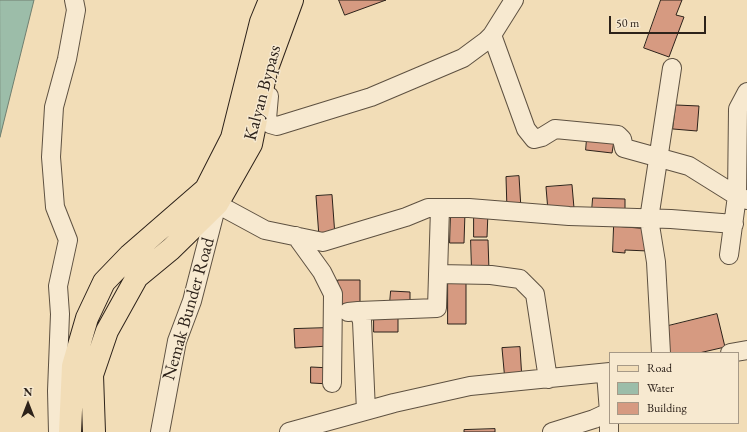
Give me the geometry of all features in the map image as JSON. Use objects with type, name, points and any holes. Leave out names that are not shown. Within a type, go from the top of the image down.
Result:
[{"type":"main road","name":"Kalyan Bypass","points":[[212,196],[251,144],[282,1]]},
{"type":"main road","name":"Kalyan Bypass","points":[[212,196],[232,138],[261,22],[282,1]]},
{"type":"main road","points":[[94,432],[92,374],[107,331],[137,278],[187,219],[212,196]]},
{"type":"main road","points":[[70,432],[73,366],[88,318],[104,282],[130,255],[187,219]]},
{"type":"street","points":[[58,432],[57,391],[60,314],[58,286],[68,240],[55,207],[51,157],[54,107],[67,59],[76,10],[74,0]]},
{"type":"street","points":[[266,71],[270,90],[267,119],[270,124],[277,126],[371,97],[463,58],[492,35],[514,0]]},
{"type":"street","points":[[492,35],[526,129],[534,139],[542,137],[555,129],[618,136],[622,138],[624,148],[689,166],[742,198]]},
{"type":"street","points":[[661,352],[656,262],[649,218],[672,68]]},
{"type":"street","points":[[729,255],[734,224],[742,198],[738,109],[747,92]]},
{"type":"street","points":[[212,196],[265,230],[323,242],[406,217],[428,208],[469,208],[569,216],[649,218],[734,224]]},
{"type":"street","name":"Nemak Bunder Road","points":[[160,432],[177,341],[192,301],[212,196]]},
{"type":"street","points":[[333,313],[437,308],[440,208]]},
{"type":"street","points":[[296,236],[322,272],[333,294],[332,383]]},
{"type":"street","points":[[438,274],[491,275],[520,279],[535,294],[548,379]]},
{"type":"street","points":[[358,312],[362,321],[366,411]]},
{"type":"street","points":[[100,432],[99,407],[101,366],[114,326]]},
{"type":"street","points":[[736,352],[747,350]]},
{"type":"street","points":[[289,432],[366,411],[470,386],[608,373],[608,432]]},
{"type":"street","points":[[552,432],[594,419],[609,412]]},
{"type":"water","points":[[0,0],[34,0],[0,137]]},
{"type":"building","points":[[339,0],[386,0],[345,15]]},
{"type":"building","points":[[661,0],[682,0],[676,15],[684,17],[669,57],[644,48]]},
{"type":"building","points":[[676,105],[699,106],[697,131],[673,129]]},
{"type":"building","points":[[587,138],[614,141],[612,153],[586,150]]},
{"type":"building","points":[[519,176],[521,209],[507,210],[506,177]]},
{"type":"building","points":[[572,185],[574,208],[548,211],[546,187]]},
{"type":"building","points":[[332,195],[335,236],[319,237],[316,196]]},
{"type":"building","points":[[593,198],[625,199],[625,212],[592,211]]},
{"type":"building","points":[[451,211],[465,212],[464,243],[450,243]]},
{"type":"building","points":[[474,212],[488,212],[487,237],[474,237]]},
{"type":"building","points":[[614,226],[650,229],[648,251],[625,250],[625,253],[613,252]]},
{"type":"building","points":[[471,240],[488,240],[489,271],[472,272]]},
{"type":"building","points":[[338,280],[360,280],[360,304],[339,304]]},
{"type":"building","points":[[448,283],[466,283],[466,324],[448,324]]},
{"type":"building","points":[[391,291],[410,292],[410,304],[390,303]]},
{"type":"building","points":[[717,314],[725,347],[703,352],[666,352],[660,328]]},
{"type":"building","points":[[374,318],[398,318],[398,332],[374,332]]},
{"type":"building","points":[[328,328],[329,346],[295,348],[294,329]]},
{"type":"building","points":[[520,347],[522,380],[505,381],[502,348]]},
{"type":"building","points":[[311,367],[331,368],[330,384],[311,383]]},
{"type":"building","points":[[495,429],[495,432],[464,432],[464,430]]}]
